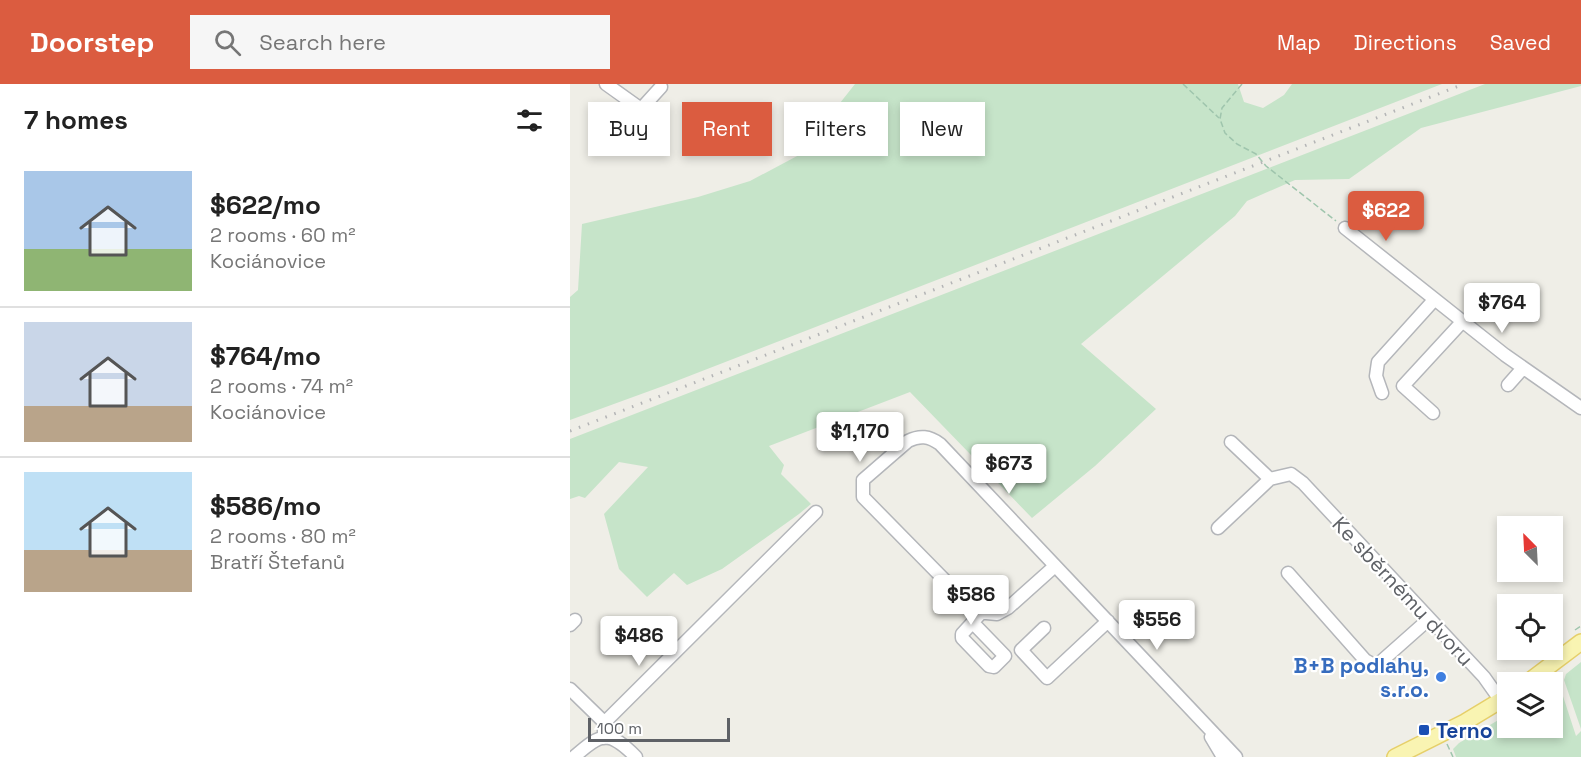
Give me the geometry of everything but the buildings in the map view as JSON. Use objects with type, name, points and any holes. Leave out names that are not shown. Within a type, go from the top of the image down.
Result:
[{"type":"main road","points":[[1541,672],[1581,642]]},
{"type":"main road","points":[[1395,757],[1465,722],[1497,702]]},
{"type":"street","points":[[606,84],[641,110],[661,87]]},
{"type":"street","points":[[1345,228],[1462,322],[1581,408]]},
{"type":"street","points":[[1382,393],[1376,376],[1378,362],[1434,300]]},
{"type":"street","points":[[1432,413],[1403,386],[1462,322]]},
{"type":"street","points":[[1508,385],[1523,368]]},
{"type":"street","points":[[1055,566],[1008,608],[997,614],[976,612],[863,496],[863,480],[908,441],[922,437],[940,444],[1236,757]]},
{"type":"street","points":[[1218,528],[1270,479],[1231,442]]},
{"type":"street","name":"Ke sběrnému dvoru","points":[[1270,479],[1291,474],[1303,483],[1497,691]]},
{"type":"street","points":[[604,738],[605,723],[816,512]]},
{"type":"street","points":[[1288,573],[1365,660],[1376,666],[1429,619]]},
{"type":"street","points":[[973,623],[982,612]]},
{"type":"street","points":[[1044,628],[1020,650],[1047,678],[1108,621]]},
{"type":"street","points":[[570,689],[605,723]]},
{"type":"street","points":[[1199,718],[1223,757]]},
{"type":"street","points":[[574,757],[587,745],[604,738],[619,740],[636,757]]},
{"type":"path","points":[[1183,84],[1220,119],[1225,133],[1237,144],[1256,154],[1266,166],[1345,228]]},
{"type":"path","points":[[1220,119],[1222,108],[1242,84]]},
{"type":"green space","points":[[855,84],[1238,84],[1244,102],[1263,108],[1284,95],[1292,84],[1442,84],[666,385],[570,420],[570,297],[578,290],[582,224],[698,197],[750,181],[797,156],[888,156],[888,102],[841,102]]},
{"type":"green space","points":[[1485,84],[1581,84],[1581,86],[1421,128],[1349,179],[1295,180],[1247,201],[1235,216],[1081,344],[1156,409],[1095,466],[1032,518],[910,392],[769,446],[784,465],[781,474],[811,504],[722,569],[687,585],[674,573],[647,597],[619,569],[604,514],[648,467],[619,462],[585,498],[579,496],[570,499],[570,439]]},
{"type":"green space","points":[[1581,662],[1581,729],[1564,680],[1566,674]]},
{"type":"green space","points":[[1563,696],[1576,736],[1581,731],[1581,757],[1456,757],[1453,749],[1459,743],[1497,721],[1497,738],[1563,738]]},
{"type":"railway","points":[[570,431],[1464,84]]},
{"type":"place","name":"B+B podlahy, s.r.o.","points":[[1441,677]]},
{"type":"place","name":"Terno","points":[[1424,730]]}]
